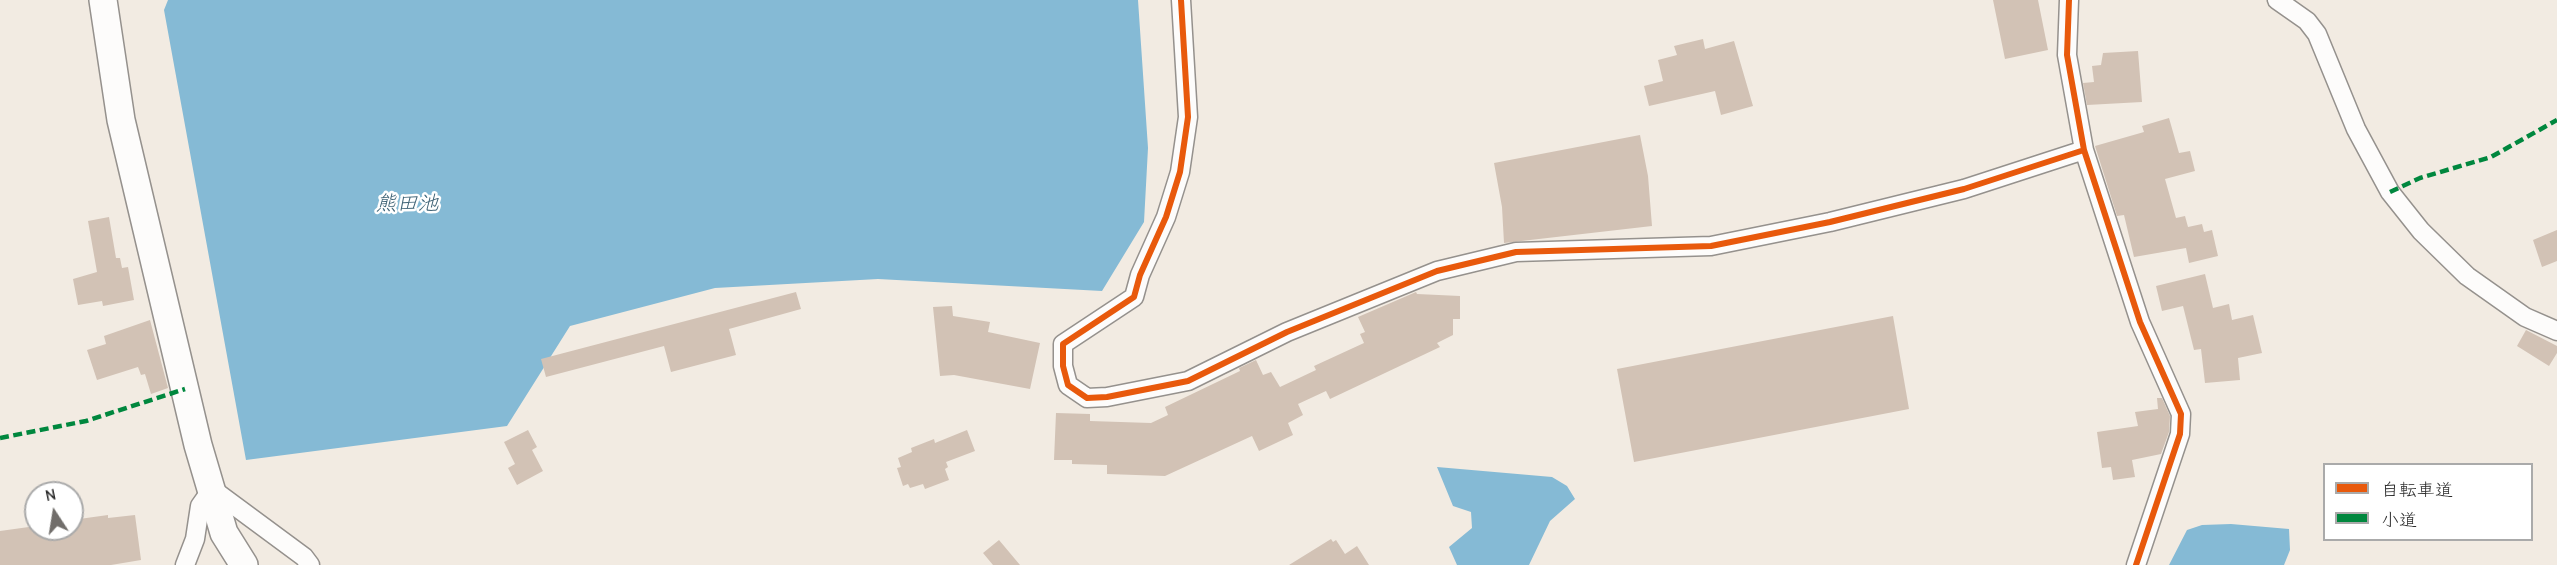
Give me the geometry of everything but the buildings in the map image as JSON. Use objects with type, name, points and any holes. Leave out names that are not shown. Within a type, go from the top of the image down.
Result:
[{"type":"street","points":[[103,0],[121,120],[198,445],[224,532],[244,565]]},
{"type":"street","points":[[1181,0],[1188,117],[1180,172],[1166,217],[1140,275],[1134,297],[1063,344],[1063,366],[1068,385],[1087,398],[1107,397],[1188,381],[1287,332],[1437,271],[1516,252],[1711,246],[1830,222],[1964,189],[2084,150]]},
{"type":"street","points":[[2069,0],[2067,55],[2084,150],[2140,322],[2181,414],[2180,434],[2136,565]]},
{"type":"street","points":[[2277,0],[2307,21],[2317,34],[2356,129],[2391,192],[2421,231],[2467,276],[2525,317],[2557,331]]},
{"type":"street","points":[[185,565],[195,539],[200,506],[212,489]]},
{"type":"street","points":[[212,489],[304,558],[310,565]]},
{"type":"water","name":"熊田池","points":[[168,0],[1138,0],[1148,148],[1144,222],[1102,291],[878,279],[715,288],[570,326],[507,426],[246,460],[164,10]]},
{"type":"water","points":[[1437,467],[1552,477],[1567,486],[1575,499],[1550,521],[1529,565],[1457,565],[1449,547],[1472,528],[1471,512],[1453,506]]},
{"type":"water","points":[[2231,524],[2289,529],[2290,550],[2284,565],[2169,565],[2187,530],[2202,525]]},
{"type":"marked path","points":[[2390,192],[2420,178],[2491,157],[2557,120]]},
{"type":"marked path","points":[[0,438],[86,421],[185,389]]},
{"type":"cycle path","points":[[1181,0],[1188,117],[1180,172],[1166,217],[1140,275],[1134,297],[1063,344],[1063,366],[1068,385],[1087,398],[1107,397],[1188,381],[1287,332],[1437,271],[1516,252],[1711,246],[1830,222],[1964,189],[2084,150]]},
{"type":"cycle path","points":[[2069,0],[2067,55],[2084,150],[2140,322],[2181,414],[2180,434],[2136,565]]}]
